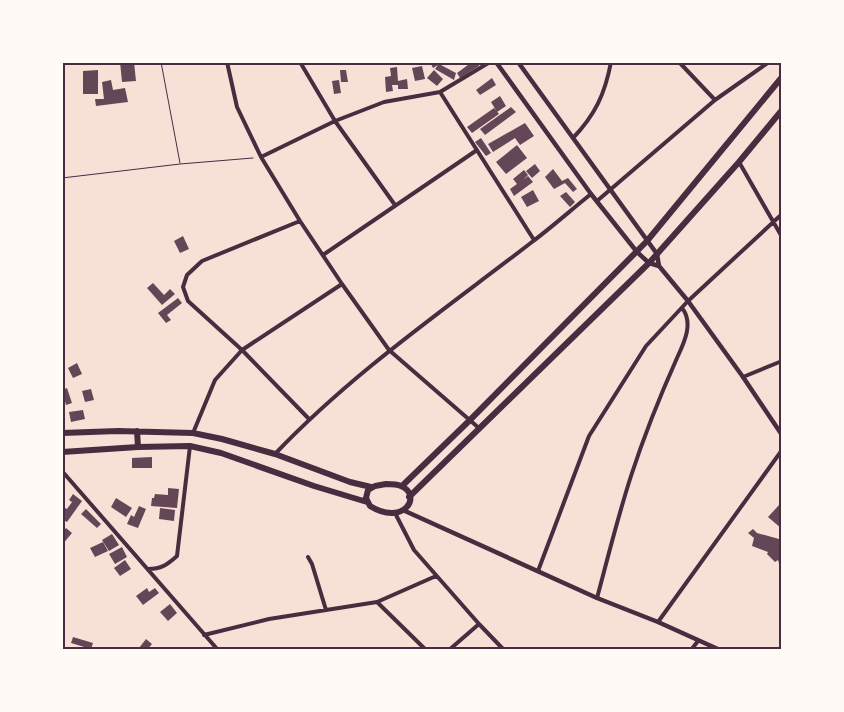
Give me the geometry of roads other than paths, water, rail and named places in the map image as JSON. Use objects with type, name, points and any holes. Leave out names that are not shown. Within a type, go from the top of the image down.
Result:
[{"type":"highway","points":[[402,486],[648,241],[782,77]]},
{"type":"highway","points":[[409,497],[649,264],[782,110]]},
{"type":"highway","points":[[137,431],[138,447]]},
{"type":"highway","points":[[62,433],[137,431],[193,433],[222,439],[275,454],[350,482],[370,487],[386,484],[402,486],[406,489],[409,497],[408,507],[405,511],[395,514],[374,509],[367,502],[314,486],[221,453],[190,446],[62,452]]},
{"type":"highway","points":[[367,502],[366,494],[370,487]]},
{"type":"street","points":[[226,62],[236,107],[260,157],[342,284],[389,350],[480,430]]},
{"type":"street","points":[[300,62],[335,121],[395,205]]},
{"type":"street","points":[[260,157],[335,121],[384,102],[440,92],[490,62]]},
{"type":"street","points":[[496,62],[591,194],[636,252],[649,264],[659,266]]},
{"type":"street","points":[[518,62],[657,254],[659,266],[688,301],[743,376],[782,435]]},
{"type":"street","points":[[573,138],[588,122],[599,103],[608,81],[611,62]]},
{"type":"street","points":[[679,62],[715,100]]},
{"type":"street","points":[[597,201],[715,100],[769,62]]},
{"type":"street","points":[[440,92],[534,240]]},
{"type":"street","points":[[323,255],[476,150]]},
{"type":"street","points":[[739,162],[782,237]]},
{"type":"street","points":[[275,454],[309,419],[389,350],[534,240],[591,194]]},
{"type":"street","points":[[538,571],[589,436],[646,346],[688,301],[782,214]]},
{"type":"street","points":[[300,221],[202,261],[187,275],[183,287],[188,301],[242,350],[309,419]]},
{"type":"street","points":[[193,433],[215,380],[242,350],[342,284]]},
{"type":"street","points":[[597,598],[631,476],[666,381],[684,344],[688,324],[686,312],[682,308]]},
{"type":"street","points":[[743,376],[782,361]]},
{"type":"street","points":[[148,569],[159,569],[166,566],[177,556],[190,446]]},
{"type":"street","points":[[658,622],[782,450]]},
{"type":"street","points":[[62,471],[216,648]]},
{"type":"street","points":[[405,511],[597,598],[658,622],[720,650]]},
{"type":"street","points":[[395,514],[414,550],[504,650]]},
{"type":"street","points":[[308,558],[312,564],[326,610]]},
{"type":"street","points":[[204,635],[269,619],[377,602],[436,576]]},
{"type":"street","points":[[377,602],[426,650]]},
{"type":"street","points":[[449,650],[479,624]]},
{"type":"street","points":[[691,650],[698,641]]}]
